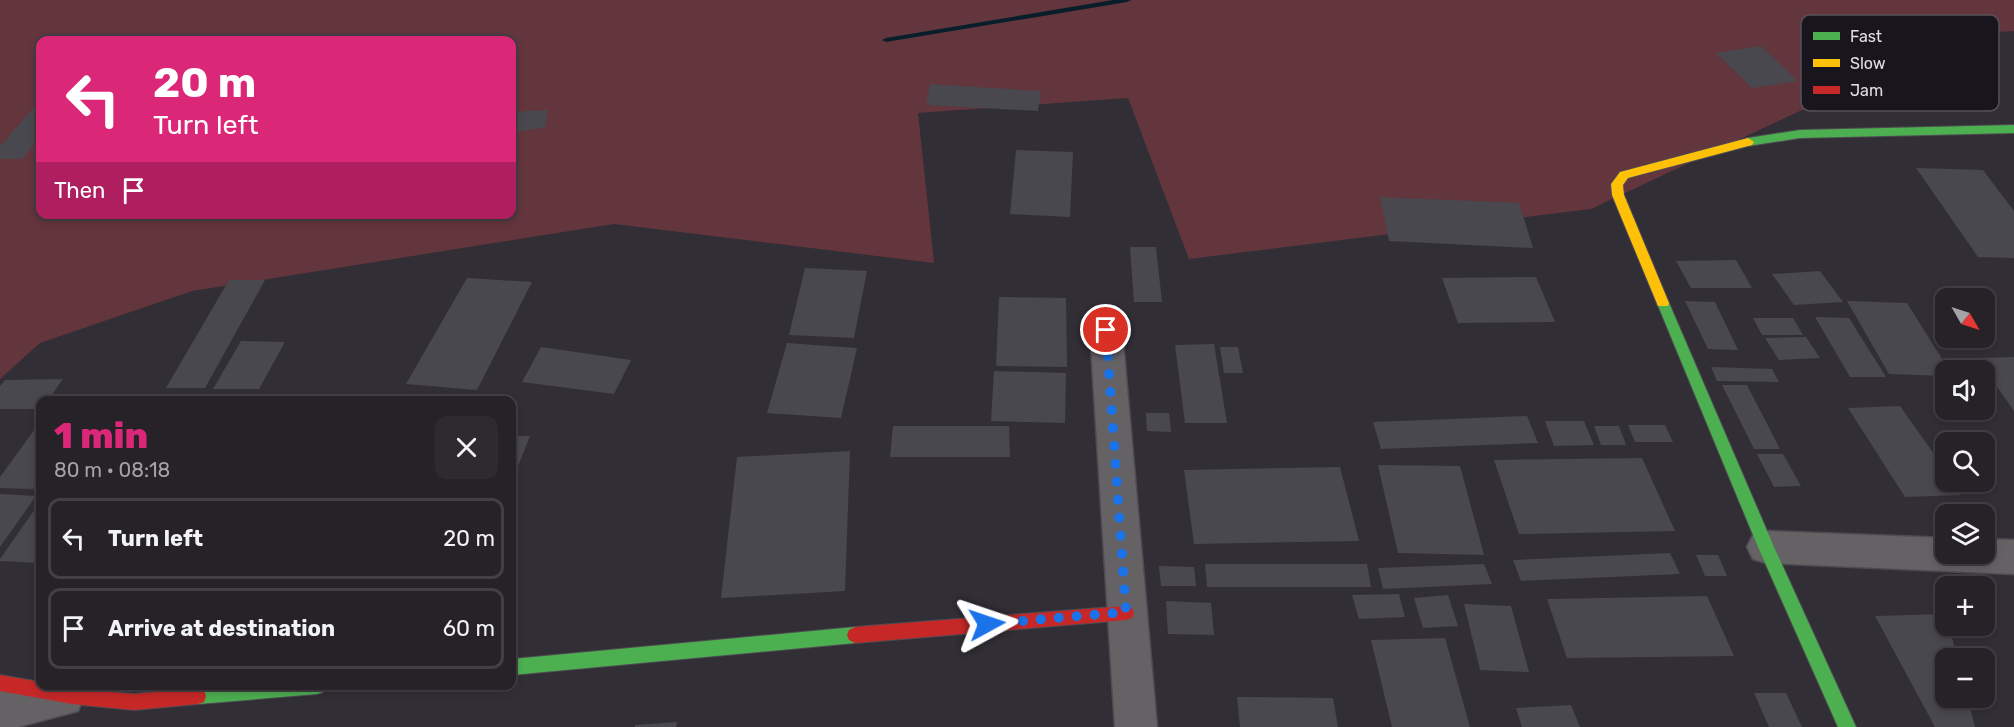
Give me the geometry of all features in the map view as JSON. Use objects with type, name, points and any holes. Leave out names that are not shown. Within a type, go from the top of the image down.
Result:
[{"type":"street","points":[[1847,727],[1766,547],[1618,195],[1617,184],[1624,175],[1757,139],[1800,134],[2014,129]]},
{"type":"street","points":[[1106,330],[1136,727]]},
{"type":"street","points":[[1766,547],[2014,557]]},
{"type":"street","points":[[516,667],[802,639],[1126,612]]},
{"type":"street","points":[[0,683],[36,690]]},
{"type":"street","points":[[39,690],[134,702],[271,690]]},
{"type":"street","points":[[0,711],[72,696]]},
{"type":"shaded area","points":[[0,0],[2014,0],[2014,31],[1999,32],[1999,15],[1801,15],[1801,110],[1591,209],[1189,259],[1128,98],[918,113],[934,263],[614,224],[192,291],[40,343],[0,379]]},
{"type":"building","points":[[1761,46],[1798,81],[1752,88],[1716,53]]},
{"type":"building","points":[[930,84],[1041,91],[1038,111],[926,105]]},
{"type":"building","points":[[36,106],[36,142],[22,159],[0,159],[0,146]]},
{"type":"building","points":[[548,110],[545,127],[516,132],[516,112]]},
{"type":"building","points":[[1016,150],[1073,152],[1070,217],[1010,214]]},
{"type":"building","points":[[1916,168],[1983,170],[2014,211],[2014,258],[1978,257]]},
{"type":"building","points":[[1380,197],[1519,203],[1533,248],[1389,241]]},
{"type":"building","points":[[1130,247],[1156,247],[1162,302],[1134,302]]},
{"type":"building","points":[[1736,260],[1752,288],[1691,288],[1676,261]]},
{"type":"building","points":[[805,268],[867,271],[854,338],[789,335]]},
{"type":"building","points":[[1820,271],[1843,302],[1794,305],[1772,274]]},
{"type":"building","points":[[1536,277],[1555,322],[1458,323],[1442,278]]},
{"type":"building","points":[[467,278],[532,282],[477,390],[406,384]]},
{"type":"building","points":[[229,280],[265,280],[205,388],[166,388]]},
{"type":"building","points":[[999,297],[1066,298],[1067,367],[996,366]]},
{"type":"building","points":[[1685,301],[1715,302],[1738,350],[1708,349]]},
{"type":"building","points":[[1847,301],[1907,303],[1943,360],[1935,360],[1935,376],[1889,374]]},
{"type":"building","points":[[1815,317],[1849,318],[1886,377],[1850,377]]},
{"type":"building","points":[[1753,318],[1793,318],[1803,335],[1762,335]]},
{"type":"building","points":[[1806,337],[1820,358],[1779,360],[1765,338]]},
{"type":"building","points":[[241,341],[285,342],[259,389],[213,389]]},
{"type":"building","points":[[787,343],[857,348],[841,418],[767,413]]},
{"type":"building","points":[[1214,344],[1227,423],[1185,423],[1175,345]]},
{"type":"building","points":[[541,347],[631,360],[614,394],[522,382]]},
{"type":"building","points":[[1220,347],[1238,347],[1243,373],[1224,373]]},
{"type":"building","points":[[2014,357],[2014,411],[1995,384],[1995,360],[1978,360],[1977,358]]},
{"type":"building","points":[[1711,367],[1772,369],[1779,382],[1717,381]]},
{"type":"building","points":[[994,371],[1066,373],[1065,423],[991,421]]},
{"type":"building","points":[[63,379],[51,396],[36,396],[36,409],[0,409],[0,386],[5,380]]},
{"type":"building","points":[[1722,385],[1747,385],[1780,449],[1754,449]]},
{"type":"building","points":[[1900,406],[1935,455],[1935,492],[1959,492],[1961,495],[1905,497],[1848,408]]},
{"type":"building","points":[[1146,413],[1169,413],[1171,432],[1147,431]]},
{"type":"building","points":[[1527,416],[1538,443],[1381,449],[1373,422]]},
{"type":"building","points":[[1545,421],[1584,421],[1594,445],[1554,446]]},
{"type":"building","points":[[1628,425],[1665,425],[1673,442],[1635,442]]},
{"type":"building","points":[[893,426],[1009,426],[1010,457],[890,457]]},
{"type":"building","points":[[1594,426],[1619,426],[1626,445],[1601,445]]},
{"type":"building","points":[[36,428],[36,484],[33,489],[0,488],[0,477]]},
{"type":"building","points":[[516,436],[530,436],[516,471]]},
{"type":"building","points":[[850,451],[845,591],[721,598],[737,457]]},
{"type":"building","points":[[1757,454],[1783,454],[1801,486],[1774,487]]},
{"type":"building","points":[[1642,458],[1675,531],[1519,534],[1494,460]]},
{"type":"building","points":[[1378,465],[1460,466],[1484,555],[1398,553]]},
{"type":"building","points":[[1340,467],[1359,541],[1194,544],[1184,470]]},
{"type":"building","points":[[0,494],[36,496],[0,547]]},
{"type":"building","points":[[36,508],[36,563],[0,561]]},
{"type":"building","points":[[1670,553],[1680,574],[1521,581],[1513,560]]},
{"type":"building","points":[[1696,555],[1718,555],[1727,576],[1705,576]]},
{"type":"building","points":[[1205,564],[1367,564],[1371,587],[1207,587]]},
{"type":"building","points":[[1484,564],[1492,584],[1383,589],[1378,568]]},
{"type":"building","points":[[1159,566],[1194,567],[1196,586],[1161,586]]},
{"type":"building","points":[[1399,594],[1405,617],[1359,619],[1352,595]]},
{"type":"building","points":[[1448,595],[1458,626],[1423,628],[1414,598]]},
{"type":"building","points":[[1707,596],[1734,656],[1567,658],[1547,599]]},
{"type":"building","points":[[1166,601],[1211,603],[1214,635],[1168,634]]},
{"type":"building","points":[[1464,604],[1511,606],[1529,672],[1480,670]]},
{"type":"building","points":[[1935,614],[1935,636],[1952,636],[1954,648],[1935,648],[1935,708],[1970,708],[1975,727],[1935,727],[1875,616]]},
{"type":"building","points":[[1445,638],[1470,727],[1392,727],[1371,640]]},
{"type":"building","points":[[1754,693],[1786,693],[1802,727],[1769,727]]},
{"type":"building","points":[[1237,697],[1333,698],[1338,727],[1240,727]]},
{"type":"building","points":[[1571,705],[1580,727],[1522,727],[1516,708]]},
{"type":"building","points":[[677,722],[676,727],[635,727],[635,725]]},
{"type":"waterway","points":[[886,40],[1127,0]]},
{"type":"traffic: fast","points":[[1748,142],[1800,134],[2014,129]]},
{"type":"traffic: fast","points":[[1663,303],[1766,547],[1847,727]]},
{"type":"traffic: fast","points":[[516,667],[855,635]]},
{"type":"traffic: fast","points":[[198,696],[269,690]]},
{"type":"traffic: slow","points":[[1663,303],[1618,195],[1617,184],[1624,175],[1748,142]]},
{"type":"traffic: jam","points":[[855,635],[1126,613]]},
{"type":"traffic: jam","points":[[0,683],[36,690]]},
{"type":"traffic: jam","points":[[39,690],[134,702],[198,696]]},
{"type":"route","points":[[987,624],[1126,612],[1106,330]]}]
